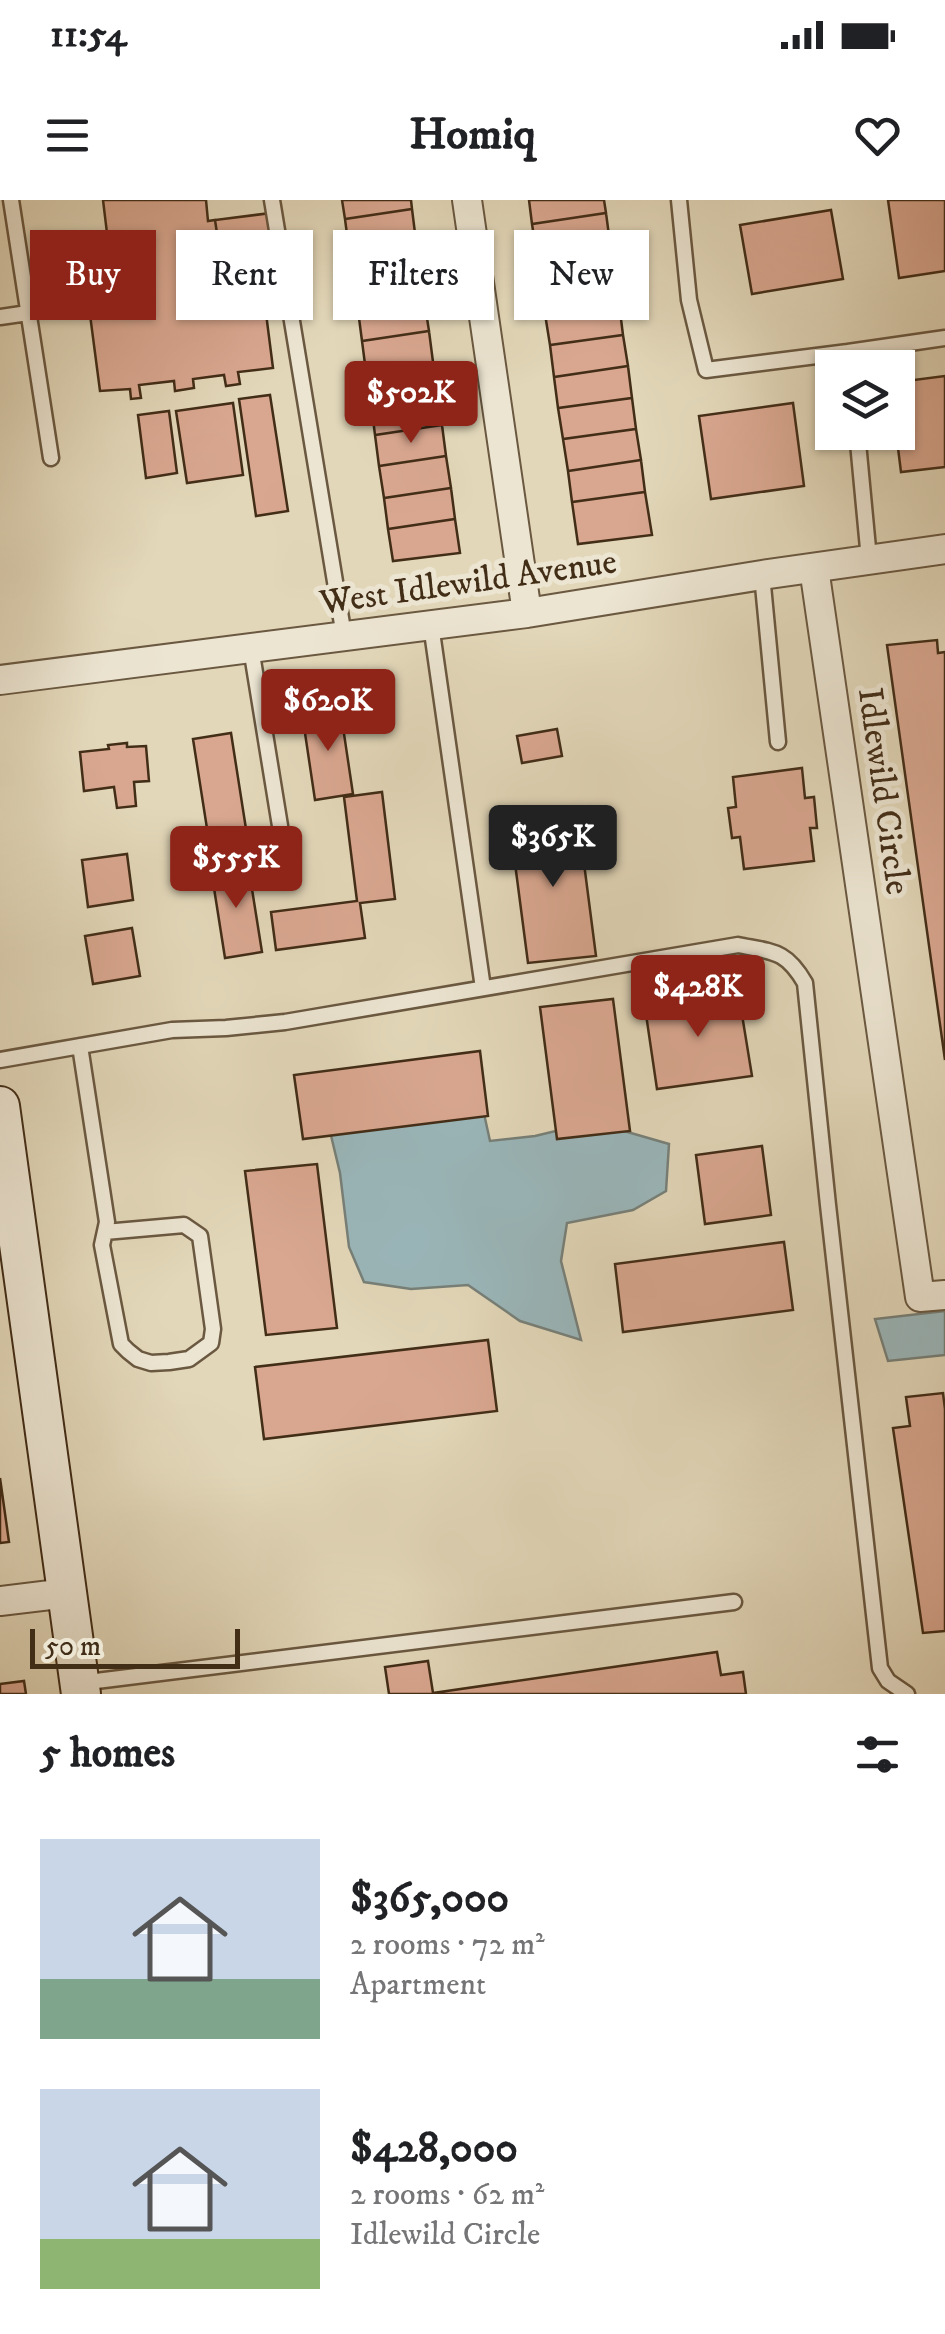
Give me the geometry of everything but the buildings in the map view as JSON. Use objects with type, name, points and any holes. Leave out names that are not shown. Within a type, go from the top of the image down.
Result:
[{"type":"street","points":[[467,200],[526,614]]},
{"type":"street","name":"West Idlewild Avenue","points":[[0,680],[526,614],[945,549]]},
{"type":"street","name":"Idlewild Circle","points":[[814,568],[920,1297],[945,1295]]},
{"type":"street","points":[[0,1106],[80,1689]]},
{"type":"street","points":[[0,1601],[67,1593]]},
{"type":"lane","points":[[10,200],[50,458]]},
{"type":"lane","points":[[272,200],[344,636]]},
{"type":"lane","points":[[679,200],[689,300],[706,370],[815,362]]},
{"type":"lane","points":[[0,318],[28,312]]},
{"type":"lane","points":[[893,350],[945,338]]},
{"type":"lane","points":[[858,450],[869,559]]},
{"type":"lane","points":[[762,575],[778,742]]},
{"type":"lane","points":[[432,625],[483,988]]},
{"type":"lane","points":[[251,648],[289,882]]},
{"type":"lane","points":[[0,1060],[172,1030],[285,1022],[738,945],[792,962],[805,983],[880,1668],[888,1681],[907,1694]]},
{"type":"lane","points":[[80,1046],[107,1222],[102,1245],[121,1344],[138,1359],[152,1363],[190,1359],[211,1343],[213,1328],[200,1236],[184,1225],[105,1232]]},
{"type":"lane","points":[[80,1689],[734,1602]]},
{"type":"water","points":[[481,1100],[490,1141],[535,1136],[593,1122],[669,1144],[666,1191],[633,1210],[567,1223],[561,1261],[581,1340],[520,1321],[468,1285],[411,1289],[364,1282],[349,1247],[340,1173],[328,1123]]},
{"type":"water","points":[[945,1311],[945,1355],[888,1361],[875,1319]]}]
